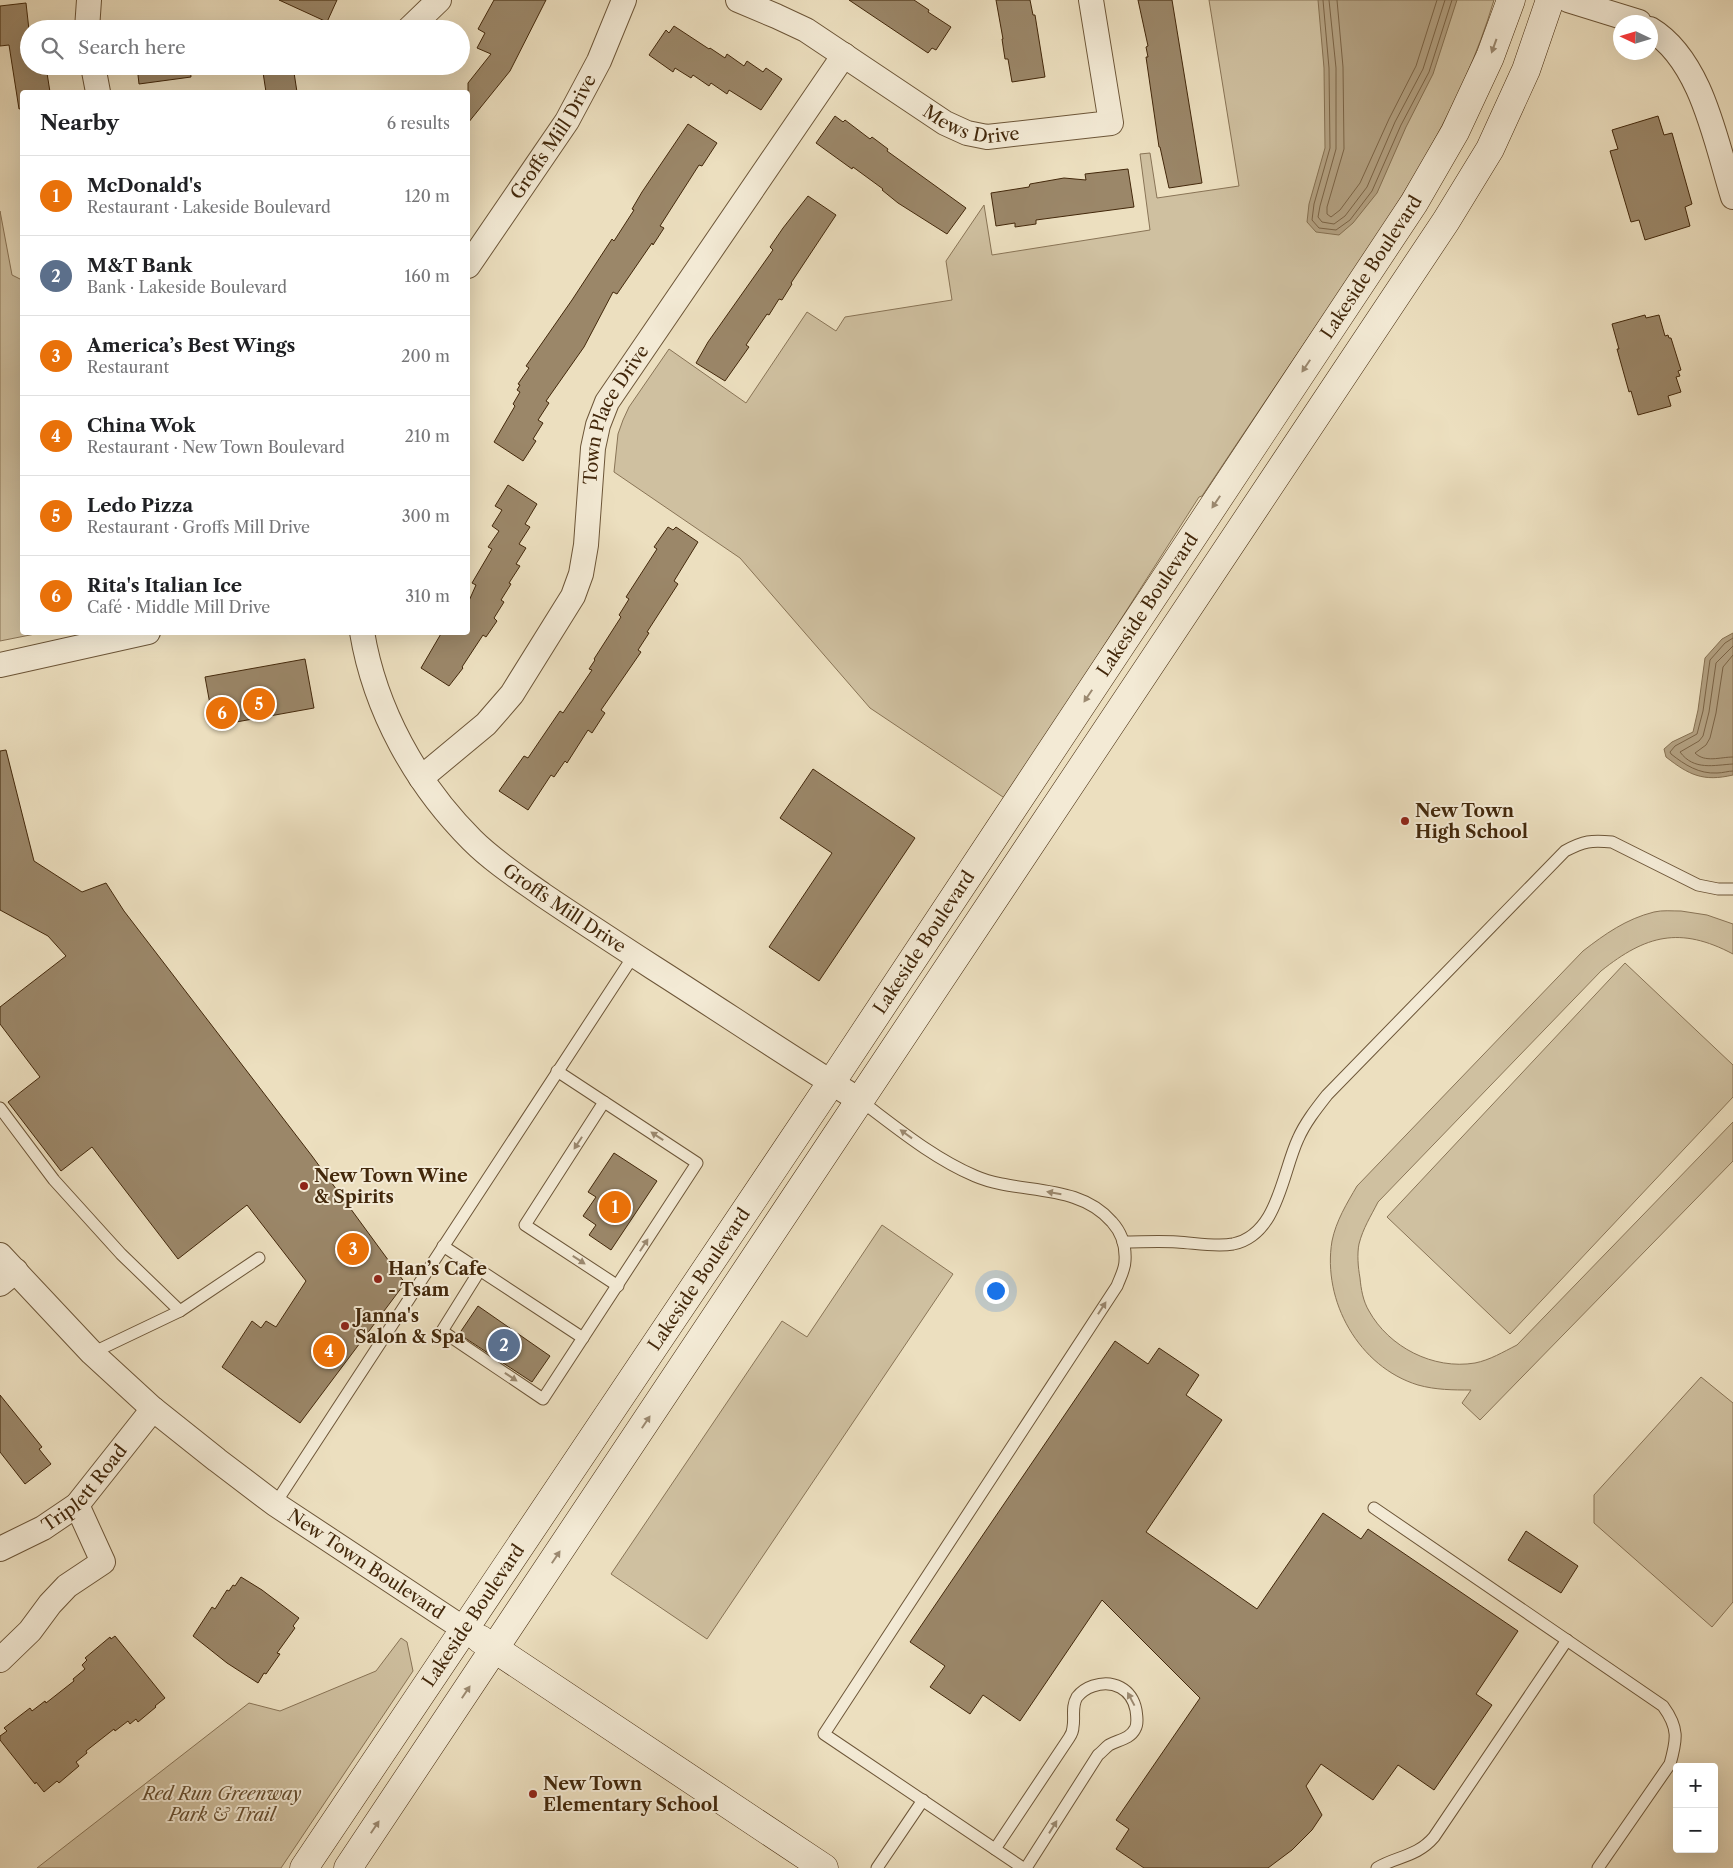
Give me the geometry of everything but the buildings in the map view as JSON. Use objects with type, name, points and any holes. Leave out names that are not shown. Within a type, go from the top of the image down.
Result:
[{"type":"main road","name":"Lakeside Boulevard","points":[[304,1868],[831,1083],[1414,203],[1459,124],[1490,57],[1511,0]]},
{"type":"main road","name":"Lakeside Boulevard","points":[[348,1868],[1446,221],[1490,149],[1526,70],[1550,0]]},
{"type":"main road","name":"New Town Boulevard","points":[[464,1629],[824,1868]]},
{"type":"street","points":[[88,20],[89,0]]},
{"type":"street","points":[[418,20],[439,0]]},
{"type":"street","name":"Groffs Mill Drive","points":[[470,263],[567,121],[599,61],[624,0]]},
{"type":"street","name":"Mews Drive","points":[[738,0],[806,30],[946,123],[967,133],[987,137],[1111,123],[1091,0]]},
{"type":"street","points":[[1568,0],[1616,15]]},
{"type":"street","points":[[1658,35],[1673,46],[1685,63],[1701,93],[1733,197]]},
{"type":"street","name":"Town Place Drive","points":[[421,778],[486,724],[512,694],[573,596],[581,574],[586,545],[592,448],[607,402],[844,56]]},
{"type":"street","points":[[95,75],[98,90]]},
{"type":"street","points":[[0,665],[135,635]]},
{"type":"street","name":"Groffs Mill Drive","points":[[363,635],[367,660],[383,706],[403,752],[449,815],[466,834],[507,870],[599,933],[861,1101]]},
{"type":"street","name":"New Town Boulevard","points":[[0,1240],[5,1270],[154,1409],[216,1460],[275,1504],[464,1629]]},
{"type":"street","name":"Triplett Road","points":[[0,1549],[43,1528],[77,1505],[154,1409]]},
{"type":"street","points":[[0,1660],[30,1631],[50,1604],[67,1586],[103,1562],[77,1505]]},
{"type":"lane","points":[[1123,1242],[1174,1241],[1231,1244],[1247,1240],[1257,1232],[1266,1221],[1276,1200],[1297,1140],[1310,1116],[1327,1095],[1565,851],[1580,843],[1612,842],[1698,885],[1718,889],[1733,889]]},
{"type":"lane","points":[[275,1504],[634,954]]},
{"type":"lane","points":[[480,1270],[442,1331],[543,1399],[697,1163],[557,1071]]},
{"type":"lane","points":[[861,1101],[945,1162],[972,1175],[990,1182],[1070,1196],[1090,1202],[1106,1215],[1118,1229],[1123,1242],[1125,1262],[1117,1286],[824,1734],[995,1849],[1025,1868],[1098,1755],[1108,1746],[1131,1735],[1136,1727],[1137,1716],[1134,1703],[1128,1692],[1120,1686],[1109,1683],[1086,1689],[1078,1696],[1074,1706],[1073,1728],[1069,1738],[995,1849]]},
{"type":"lane","points":[[604,1102],[525,1224],[618,1286]]},
{"type":"lane","points":[[0,1108],[54,1180],[121,1254],[180,1311]]},
{"type":"lane","points":[[443,1246],[583,1338]]},
{"type":"lane","points":[[92,1353],[180,1311],[260,1258]]},
{"type":"lane","points":[[1374,1508],[1663,1706],[1670,1716],[1676,1730],[1675,1746],[1670,1764],[1598,1868]]},
{"type":"lane","points":[[1377,1868],[1415,1853],[1434,1838],[1567,1640]]},
{"type":"lane","points":[[877,1868],[923,1800]]},
{"type":"green space","points":[[1209,0],[1494,0],[1481,40],[1465,78],[1447,116],[1407,188],[1202,496],[1199,497],[1006,799],[870,708],[740,558],[614,472],[618,434],[629,407],[669,349],[746,403],[807,312],[836,331],[845,317],[952,300],[946,261],[984,205],[992,255],[1150,230],[1140,154],[1150,153],[1157,198],[1239,186]]},
{"type":"green space","points":[[0,211],[12,275],[20,279],[20,635],[30,635],[0,641]]},
{"type":"green space","points":[[1657,911],[1681,911],[1707,915],[1733,924],[1733,954],[1714,945],[1696,940],[1664,938],[1633,949],[1617,959],[1601,971],[1378,1202],[1367,1222],[1359,1244],[1358,1265],[1364,1299],[1378,1324],[1400,1345],[1428,1359],[1459,1364],[1481,1362],[1517,1345],[1733,1122],[1733,1161],[1480,1420],[1462,1403],[1471,1390],[1438,1389],[1418,1385],[1397,1376],[1378,1363],[1362,1347],[1349,1329],[1339,1308],[1333,1286],[1330,1264],[1332,1241],[1336,1226],[1357,1186],[1583,951],[1608,933],[1634,919]]},
{"type":"green space","points":[[1625,963],[1733,1065],[1733,1097],[1510,1334],[1387,1217]]},
{"type":"green space","points":[[882,1225],[953,1274],[707,1639],[611,1574],[782,1321],[807,1337]]},
{"type":"green space","points":[[1701,1377],[1733,1403],[1733,1602],[1712,1627],[1594,1523],[1594,1495]]},
{"type":"green space","name":"Red Run Greenway Park & Trail","points":[[401,1638],[407,1642],[413,1671],[281,1868],[37,1868],[249,1703],[280,1711],[376,1671]]},
{"type":"water","points":[[1318,0],[1457,0],[1433,74],[1406,127],[1377,193],[1353,223],[1339,235],[1316,232],[1307,222],[1309,204],[1325,148],[1324,68]]},
{"type":"water","points":[[1733,633],[1733,775],[1713,778],[1705,777],[1682,768],[1666,757],[1664,749],[1672,742],[1693,732],[1705,658],[1722,639]]},
{"type":"place","name":"Ledo Pizza","points":[[259,704]]},
{"type":"place","name":"Rita's Italian Ice","points":[[222,713]]},
{"type":"place","name":"New Town High School","points":[[1405,821]]},
{"type":"place","name":"New Town Wine & Spirits","points":[[304,1186]]},
{"type":"place","name":"McDonald's","points":[[615,1207]]},
{"type":"place","name":"America’s Best Wings","points":[[353,1249]]},
{"type":"place","name":"Han’s Cafe - Tsam","points":[[378,1279]]},
{"type":"place","name":"Janna's Salon & Spa","points":[[345,1326]]},
{"type":"place","name":"M&T Bank","points":[[504,1345]]},
{"type":"place","name":"China Wok","points":[[329,1351]]},
{"type":"place","name":"New Town Elementary School","points":[[533,1794]]}]
